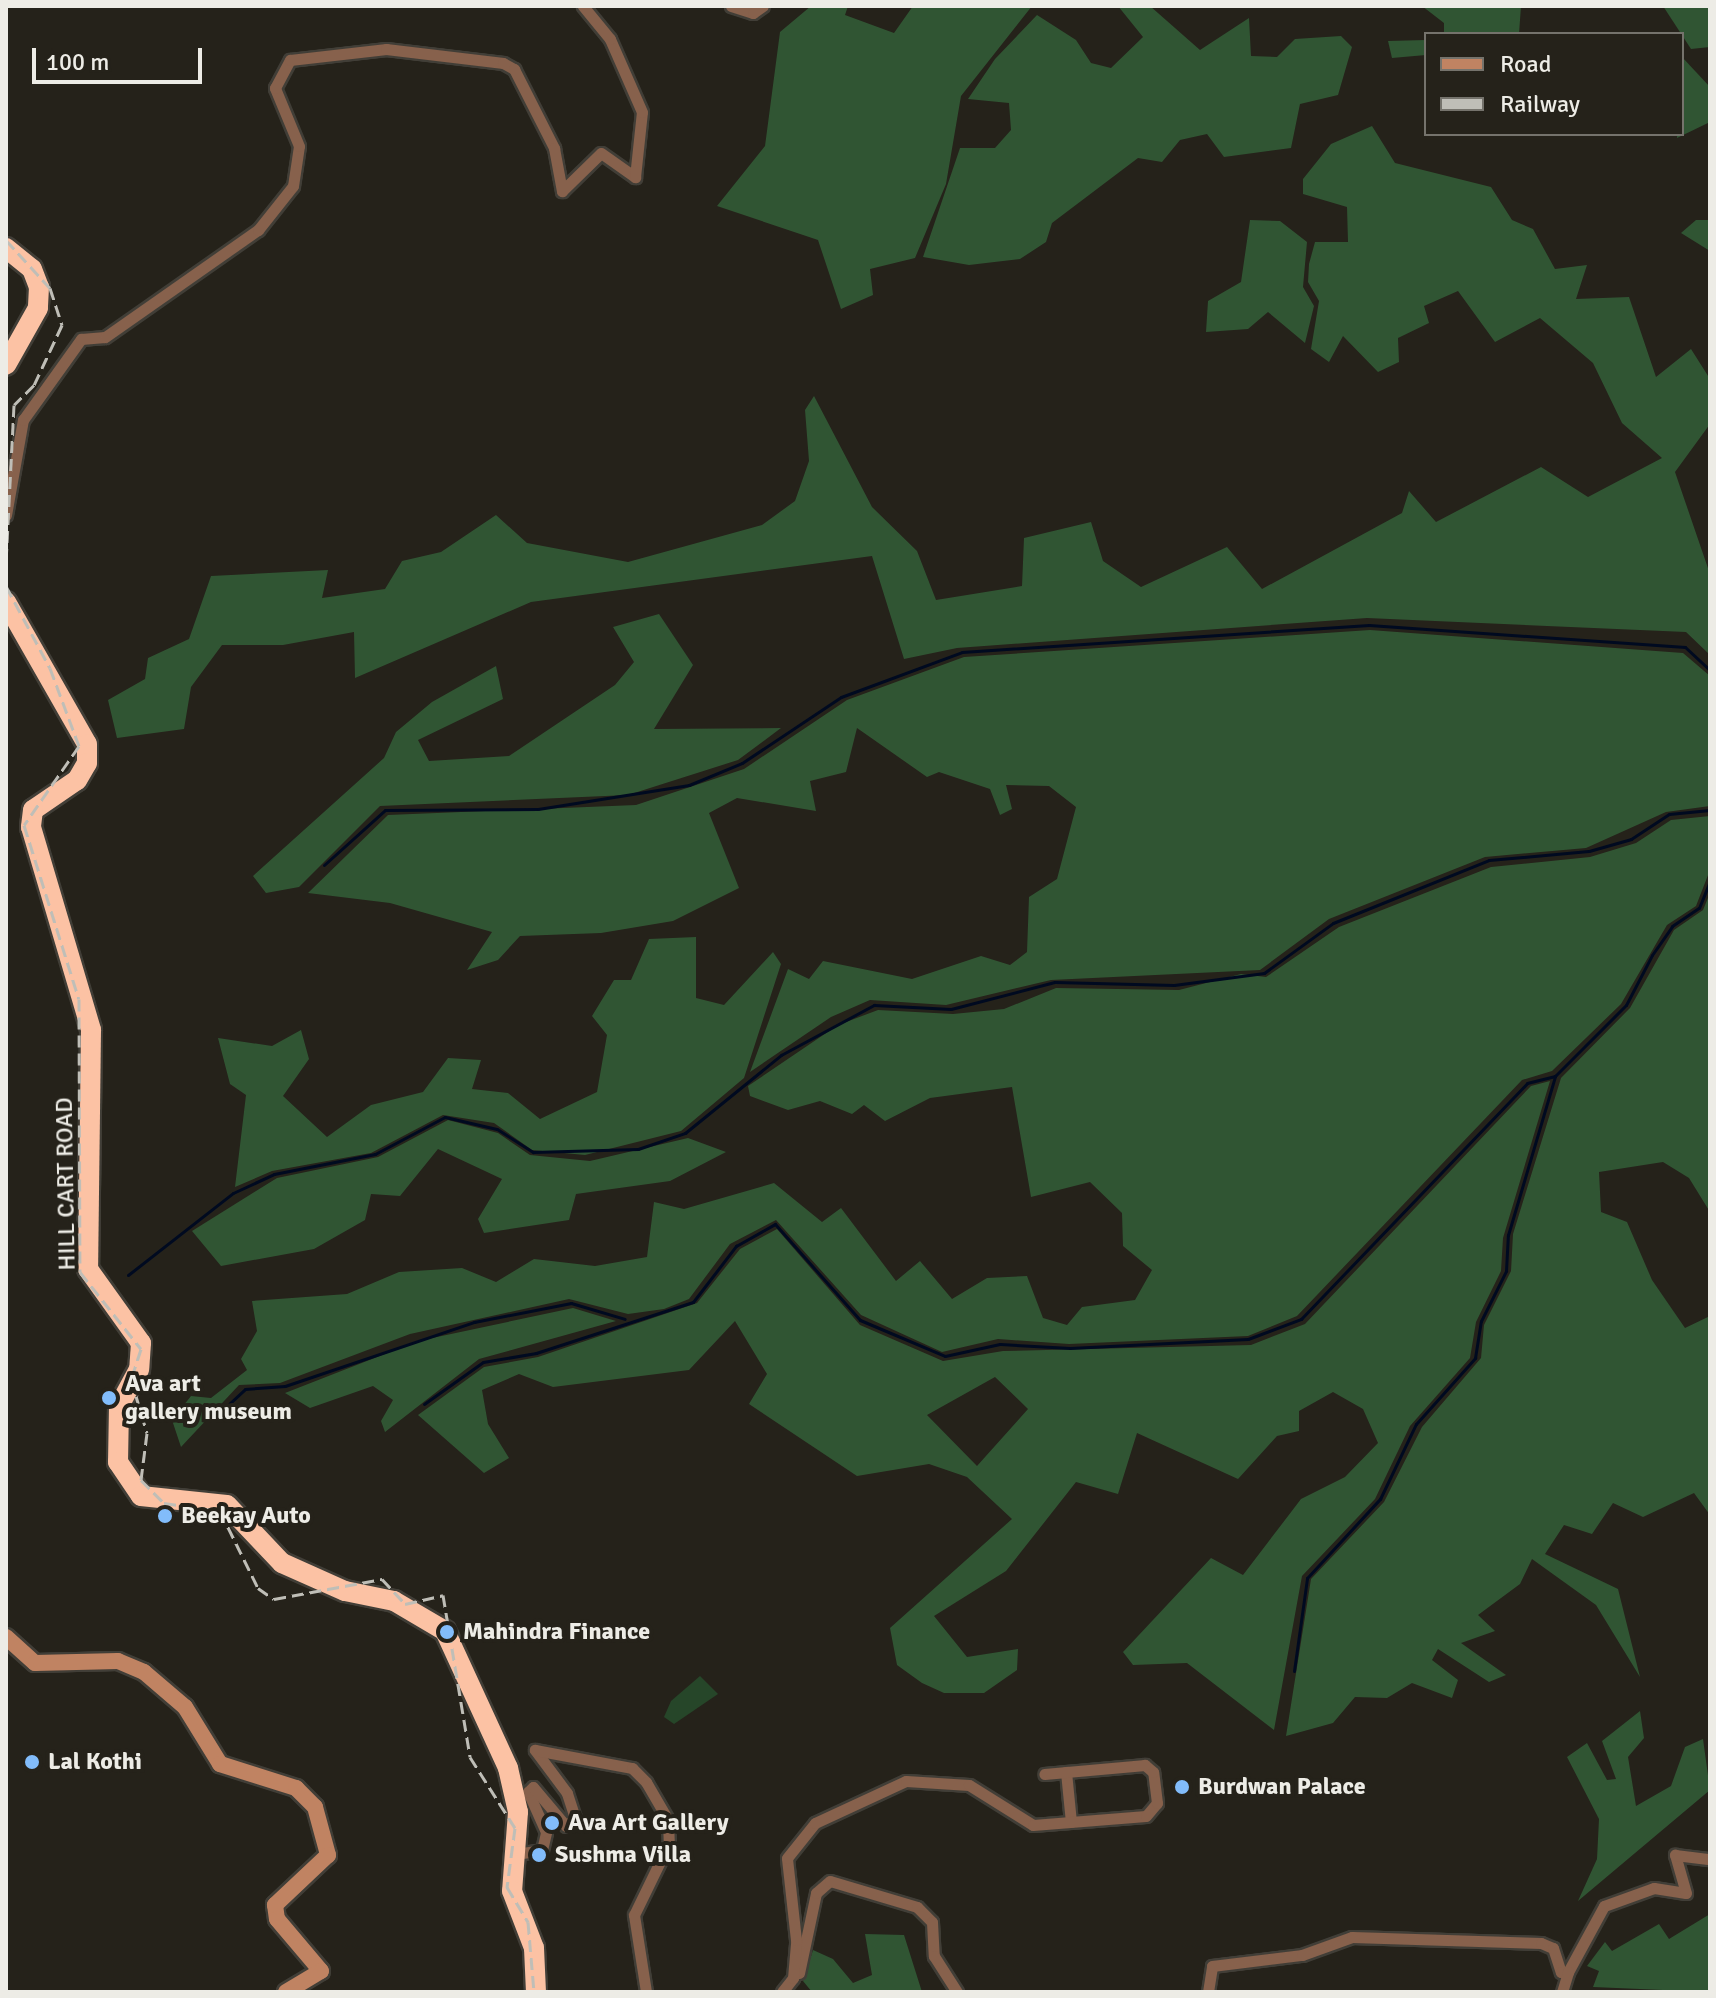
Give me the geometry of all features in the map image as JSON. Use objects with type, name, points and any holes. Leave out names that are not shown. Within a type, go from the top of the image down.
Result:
[{"type":"highway","points":[[6,248],[32,269],[39,287],[38,308],[6,365]]},
{"type":"highway","name":"HILL CART ROAD","points":[[6,602],[87,744],[87,763],[77,780],[33,810],[31,827],[91,1030],[88,1269],[141,1343],[113,1439],[122,1472],[141,1496],[227,1505],[282,1563],[345,1591],[394,1601],[445,1631],[508,1768],[518,1812],[512,1891],[534,1948],[536,1992]]},
{"type":"main road","points":[[6,1637],[35,1663],[118,1661],[144,1672],[185,1707],[220,1764],[296,1788],[315,1807],[328,1855],[275,1905],[277,1919],[321,1971],[286,1992]]},
{"type":"street","points":[[6,515],[23,420],[81,339],[105,337],[258,230],[293,186],[299,146],[275,88],[290,60],[386,49],[503,63],[514,69],[554,148],[562,191],[601,153],[635,177],[642,112],[610,39],[583,6]]},
{"type":"street","points":[[731,6],[753,13],[763,6]]},
{"type":"street","points":[[515,1854],[542,1850],[546,1832],[528,1792],[533,1787],[566,1826],[575,1818],[567,1793],[535,1750],[632,1768],[646,1782],[668,1820],[669,1843],[634,1915],[646,1992]]},
{"type":"street","points":[[782,1992],[793,1978],[796,1940],[787,1858],[815,1823],[906,1781],[969,1785],[1033,1825],[1146,1816],[1157,1803],[1153,1772],[1145,1765],[1044,1774]]},
{"type":"street","points":[[1066,1772],[1071,1822]]},
{"type":"street","points":[[1562,1992],[1568,1972],[1604,1906],[1654,1888],[1686,1893],[1675,1855],[1710,1859]]},
{"type":"street","points":[[791,1992],[816,1893],[830,1881],[917,1907],[932,1922],[934,1956],[957,1992]]},
{"type":"street","points":[[1208,1992],[1212,1966],[1302,1955],[1352,1937],[1541,1943],[1553,1948],[1561,1972],[1568,1972]]},
{"type":"green space","points":[[811,6],[848,6],[845,15],[894,33],[913,6],[1032,6],[961,96],[946,184],[915,258],[870,269],[873,295],[841,309],[818,240],[717,206],[765,146],[780,32]]},
{"type":"green space","points":[[1118,6],[1150,6],[1200,50],[1249,18],[1251,56],[1277,57],[1295,39],[1341,36],[1352,47],[1338,95],[1300,104],[1291,148],[1224,157],[1207,134],[1180,140],[1162,162],[1138,158],[1052,223],[1046,242],[1020,259],[969,265],[923,257],[960,148],[995,148],[1011,130],[1009,103],[968,99],[995,59],[1037,15],[1076,40],[1091,63],[1111,68],[1143,37]]},
{"type":"green space","points":[[1422,6],[1521,6],[1519,32],[1444,32],[1444,23]]},
{"type":"green space","points":[[1663,6],[1710,6],[1710,47],[1691,49],[1684,32],[1680,32]]},
{"type":"green space","points":[[1424,40],[1424,55],[1392,58],[1388,41]]},
{"type":"green space","points":[[1684,59],[1710,87],[1710,122],[1684,135]]},
{"type":"green space","points":[[1372,126],[1395,163],[1491,187],[1512,220],[1533,229],[1555,269],[1587,265],[1576,299],[1629,297],[1656,377],[1691,349],[1710,379],[1710,424],[1675,472],[1710,574],[1710,655],[1686,632],[1367,618],[957,648],[904,659],[872,556],[531,602],[355,678],[354,632],[283,645],[222,645],[191,687],[184,729],[117,738],[108,700],[145,679],[148,658],[189,639],[211,576],[328,570],[322,598],[385,589],[402,561],[441,552],[496,515],[527,543],[628,562],[762,525],[795,501],[809,461],[805,410],[814,396],[872,507],[917,551],[936,600],[1022,586],[1024,538],[1091,522],[1103,561],[1141,587],[1227,547],[1262,589],[1402,513],[1409,491],[1436,522],[1541,467],[1588,497],[1662,458],[1622,423],[1593,363],[1540,318],[1495,342],[1458,291],[1424,306],[1429,323],[1398,338],[1399,362],[1378,372],[1343,336],[1329,362],[1311,349],[1319,301],[1308,282],[1309,264],[1315,242],[1348,242],[1347,207],[1303,194],[1303,179],[1331,144]]},
{"type":"green space","points":[[1250,220],[1280,221],[1307,242],[1303,287],[1314,306],[1305,343],[1268,312],[1248,329],[1206,332],[1208,301],[1241,282]]},
{"type":"green space","points":[[1696,220],[1710,220],[1710,251],[1681,233]]},
{"type":"green space","points":[[659,614],[693,665],[654,729],[781,728],[738,760],[628,795],[380,806],[299,887],[266,893],[253,876],[384,758],[396,732],[432,702],[496,666],[503,699],[418,740],[429,761],[509,756],[615,685],[634,662],[613,627]]},
{"type":"green space","points":[[1370,630],[1683,653],[1710,676],[1710,806],[1666,812],[1586,848],[1485,857],[1329,919],[1260,970],[1051,980],[946,1005],[870,1000],[831,1017],[750,1072],[788,969],[809,979],[823,961],[912,979],[981,956],[1010,965],[1027,952],[1029,897],[1057,879],[1076,807],[1049,786],[1006,785],[1012,809],[1000,815],[990,789],[939,772],[927,777],[857,728],[846,772],[810,781],[816,811],[737,798],[709,813],[739,888],[673,921],[601,933],[520,936],[498,960],[467,970],[492,932],[390,903],[308,893],[388,815],[636,805],[744,769],[847,700],[964,657]]},
{"type":"green space","points":[[1710,816],[1710,870],[1696,906],[1667,925],[1621,1004],[1552,1071],[1522,1080],[1297,1316],[1248,1336],[1069,1344],[998,1339],[942,1352],[861,1315],[776,1220],[730,1244],[689,1299],[664,1309],[628,1314],[569,1299],[410,1334],[280,1383],[239,1385],[181,1447],[172,1420],[191,1396],[211,1398],[247,1370],[241,1359],[257,1331],[252,1301],[347,1294],[399,1272],[462,1268],[496,1282],[534,1259],[595,1266],[647,1257],[654,1202],[684,1209],[774,1183],[822,1222],[841,1208],[896,1281],[920,1261],[952,1299],[987,1278],[1027,1276],[1043,1318],[1067,1325],[1082,1307],[1135,1300],[1152,1270],[1123,1246],[1122,1213],[1090,1182],[1031,1197],[1012,1087],[930,1098],[885,1121],[864,1105],[852,1114],[820,1101],[788,1110],[750,1096],[748,1086],[838,1025],[878,1010],[953,1014],[1004,1009],[1056,988],[1179,990],[1241,974],[1266,977],[1339,927],[1491,867],[1590,857],[1636,843],[1671,820]]},
{"type":"green space","points":[[1710,893],[1710,1212],[1689,1178],[1663,1162],[1599,1172],[1601,1212],[1627,1222],[1652,1280],[1685,1328],[1710,1316],[1710,1515],[1694,1493],[1643,1517],[1613,1503],[1592,1534],[1564,1525],[1545,1554],[1618,1589],[1640,1677],[1596,1605],[1532,1559],[1520,1584],[1478,1615],[1495,1631],[1461,1643],[1506,1675],[1489,1682],[1438,1649],[1432,1660],[1458,1680],[1452,1698],[1412,1683],[1387,1698],[1355,1697],[1333,1723],[1286,1736],[1311,1579],[1384,1502],[1422,1427],[1481,1358],[1484,1325],[1511,1271],[1513,1234],[1561,1078],[1630,1008],[1674,930],[1703,910]]},
{"type":"green space","points":[[696,937],[696,998],[724,1005],[773,952],[781,964],[744,1078],[681,1131],[585,1155],[532,1150],[494,1123],[443,1115],[371,1153],[272,1171],[235,1187],[246,1095],[230,1084],[218,1038],[272,1046],[301,1030],[309,1059],[283,1096],[327,1137],[371,1105],[423,1092],[448,1058],[481,1060],[472,1089],[508,1093],[540,1119],[597,1092],[607,1035],[592,1016],[614,980],[631,980],[649,939]]},
{"type":"green space","points":[[1550,1081],[1503,1238],[1501,1271],[1476,1322],[1470,1358],[1410,1426],[1375,1499],[1302,1576],[1274,1730],[1187,1663],[1133,1665],[1123,1652],[1211,1558],[1243,1575],[1301,1499],[1345,1477],[1378,1443],[1363,1409],[1333,1392],[1299,1411],[1299,1431],[1277,1436],[1238,1479],[1137,1433],[1118,1494],[1076,1482],[1006,1571],[934,1616],[967,1657],[1018,1649],[1017,1670],[984,1693],[944,1693],[922,1683],[897,1665],[890,1628],[1012,1519],[967,1477],[929,1464],[857,1476],[749,1404],[767,1374],[735,1321],[689,1370],[553,1387],[519,1374],[482,1390],[488,1424],[509,1458],[484,1473],[418,1415],[484,1367],[538,1357],[697,1303],[740,1249],[777,1229],[860,1325],[943,1361],[1003,1351],[1251,1345],[1305,1324],[1531,1086]],"holes":[[[995,1377],[1028,1409],[977,1466],[927,1415]]]},
{"type":"green space","points":[[448,1120],[498,1133],[530,1155],[590,1161],[688,1138],[726,1152],[670,1181],[576,1194],[569,1220],[484,1233],[478,1219],[502,1179],[438,1149],[400,1196],[371,1194],[365,1220],[314,1249],[221,1266],[192,1231],[277,1178],[378,1157]]},
{"type":"green space","points":[[573,1308],[616,1321],[479,1359],[385,1432],[381,1421],[393,1400],[373,1386],[310,1408],[285,1393],[418,1341]]},
{"type":"green space","points":[[700,1676],[718,1694],[674,1724],[664,1717],[671,1701]]},
{"type":"green space","points":[[1640,1711],[1644,1738],[1628,1757],[1636,1806],[1671,1786],[1685,1747],[1703,1739],[1710,1790],[1578,1901],[1597,1859],[1599,1819],[1567,1757],[1587,1743],[1607,1780],[1616,1779],[1602,1741]]},
{"type":"green space","points":[[1710,1914],[1710,1992],[1593,1987],[1599,1971],[1587,1966],[1605,1942],[1612,1951],[1659,1924],[1669,1939]]},
{"type":"green space","points":[[865,1934],[904,1935],[922,1992],[812,1992],[803,1981],[813,1950],[833,1959],[853,1983],[872,1975]]},
{"type":"waterway","points":[[324,865],[385,810],[538,809],[689,785],[742,763],[841,697],[962,652],[1369,625],[1685,647],[1710,670]]},
{"type":"waterway","points":[[128,1275],[233,1193],[274,1174],[375,1154],[445,1117],[497,1129],[533,1152],[638,1149],[685,1133],[781,1055],[874,1005],[951,1009],[1055,982],[1174,985],[1264,973],[1333,923],[1489,860],[1589,851],[1631,839],[1669,814],[1710,810]]},
{"type":"waterway","points":[[424,1404],[483,1362],[536,1353],[693,1302],[736,1246],[775,1224],[860,1320],[945,1356],[1000,1344],[1070,1348],[1248,1339],[1301,1319],[1527,1083],[1555,1076],[1626,1005],[1652,955],[1672,926],[1699,908],[1710,881]]},
{"type":"waterway","points":[[1294,1671],[1307,1578],[1380,1499],[1416,1424],[1475,1358],[1481,1321],[1506,1271],[1508,1235],[1555,1076]]},
{"type":"waterway","points":[[215,1417],[245,1389],[285,1386],[474,1322],[571,1303],[625,1319]]},
{"type":"railway","points":[[6,240],[50,288],[62,325],[34,385],[14,405],[6,564]]},
{"type":"railway","points":[[6,586],[50,668],[79,746],[24,825],[79,999],[80,1272],[141,1349],[131,1379],[147,1433],[141,1480],[164,1503],[220,1511],[258,1588],[274,1599],[382,1579],[405,1604],[443,1595],[470,1757],[515,1828],[507,1887],[528,1922],[534,1992]]},
{"type":"place","name":"Ava art gallery museum","points":[[109,1398]]},
{"type":"place","name":"Beekay Auto","points":[[165,1516]]},
{"type":"place","name":"Mahindra Finance","points":[[447,1632]]},
{"type":"place","name":"Lal Kothi","points":[[32,1762]]},
{"type":"place","name":"Burdwan Palace","points":[[1182,1787]]},
{"type":"place","name":"Ava Art Gallery","points":[[552,1823]]},
{"type":"place","name":"Sushma Villa","points":[[539,1855]]}]
